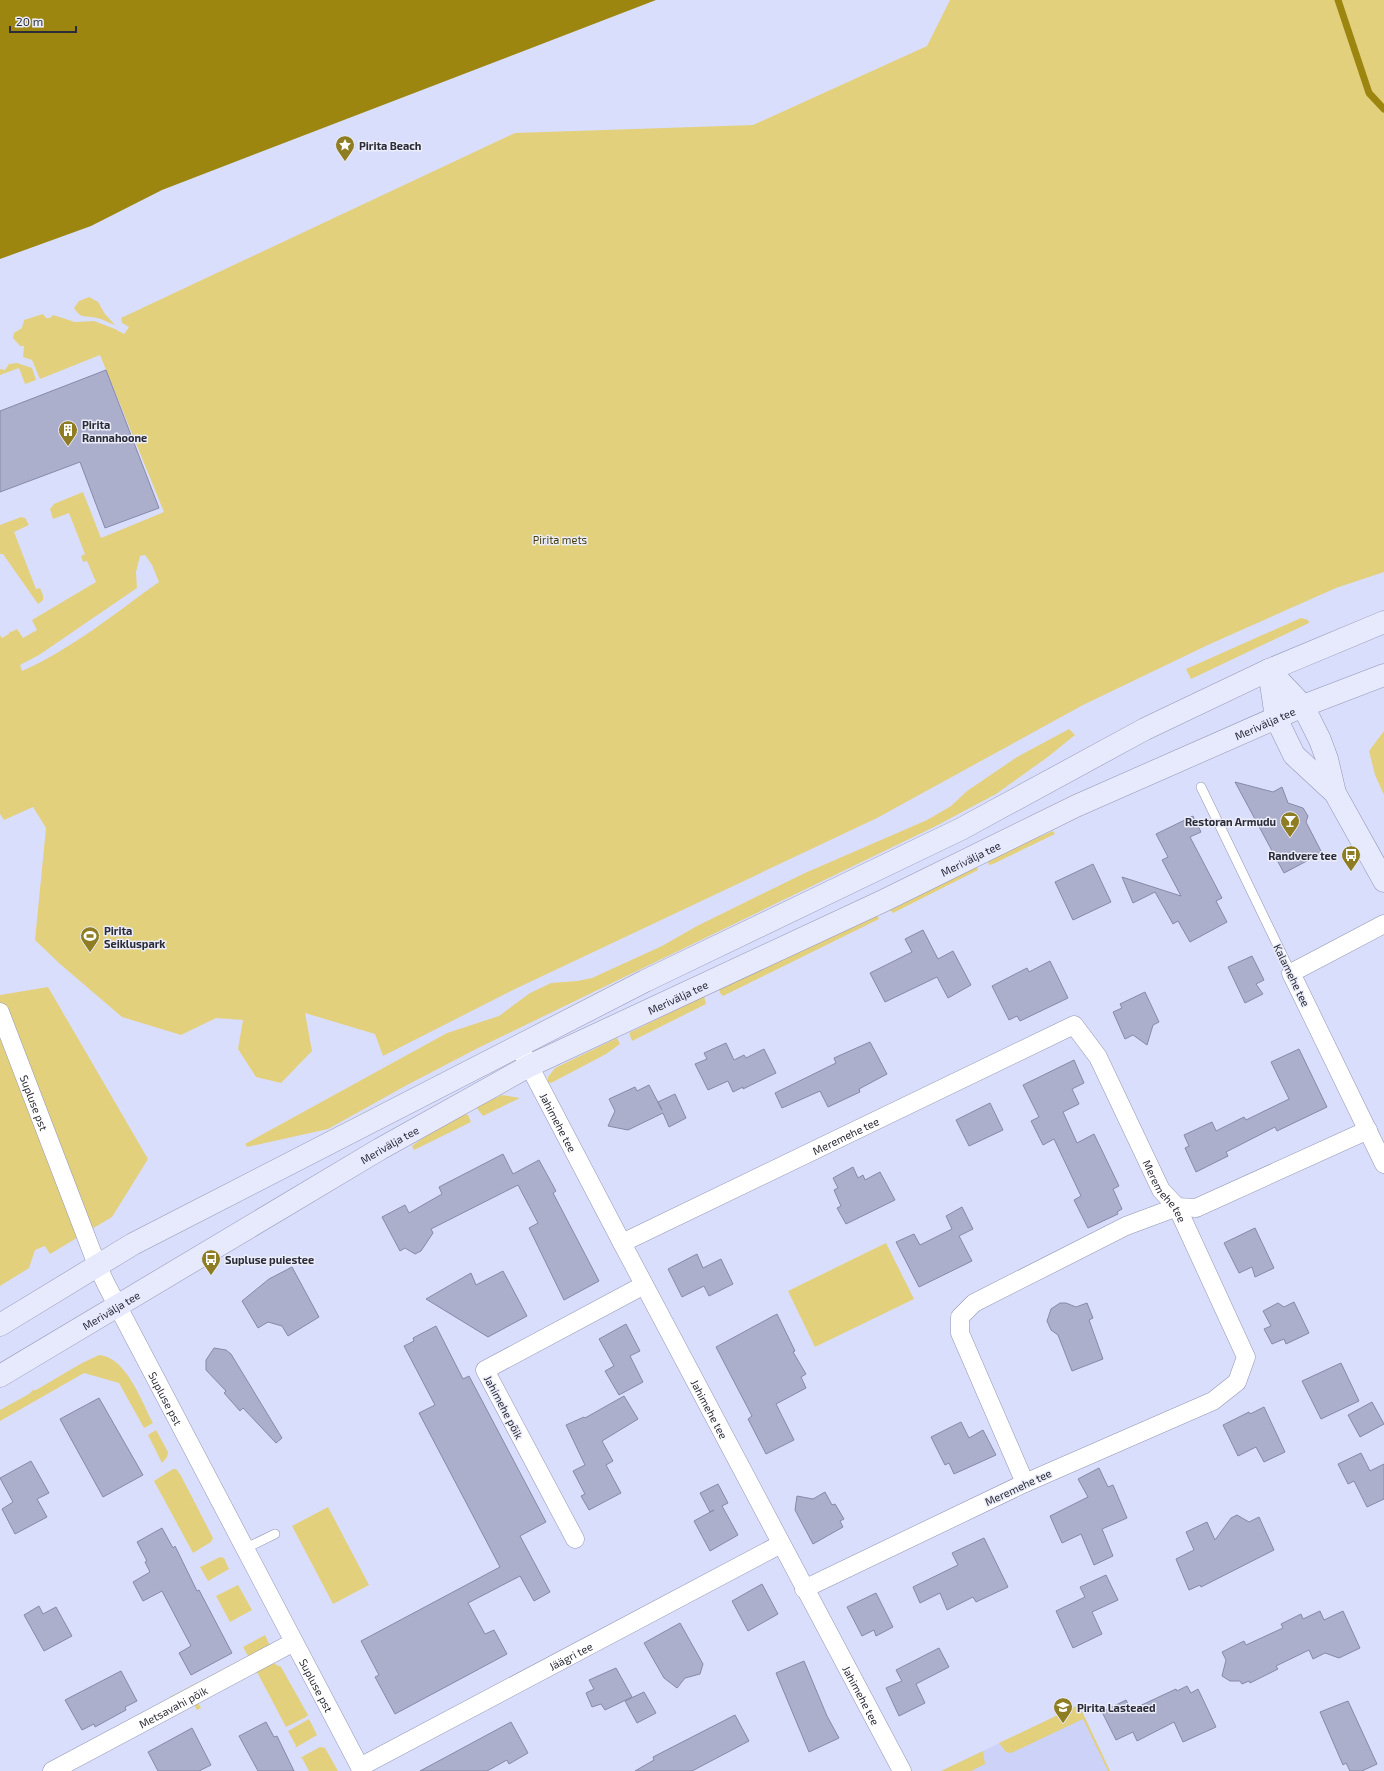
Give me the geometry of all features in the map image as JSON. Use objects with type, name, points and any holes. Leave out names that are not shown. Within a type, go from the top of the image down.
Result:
[{"type":"main road","points":[[0,1325],[133,1244],[645,981],[961,829],[1145,729],[1269,670],[1384,622]]},
{"type":"main road","points":[[1269,670],[1303,706],[1320,740],[1327,759],[1334,793]]},
{"type":"main road","points":[[1269,670],[1276,718],[1294,755],[1334,793],[1384,881]]},
{"type":"main road","name":"Merivälja tee","points":[[0,1376],[380,1149],[528,1066],[883,901],[1076,806],[1303,706],[1384,675]]},
{"type":"street","points":[[1290,973],[1384,924]]},
{"type":"street","name":"Kalamehe tee","points":[[1290,973],[1384,1164]]},
{"type":"street","name":"Supluse pst","points":[[0,1012],[97,1266],[244,1549],[361,1769]]},
{"type":"street","name":"Meremehe tee","points":[[622,1244],[1074,1025],[1098,1057],[1161,1190],[1177,1207],[1246,1357],[1237,1382],[1213,1401],[1025,1483],[804,1589]]},
{"type":"street","name":"Jahimehe tee","points":[[519,1046],[528,1066],[804,1589],[902,1771]]},
{"type":"street","points":[[1025,1483],[960,1333],[960,1316],[974,1303],[1126,1226],[1177,1207],[1196,1208],[1368,1130]]},
{"type":"street","name":"Jahimehe põik","points":[[575,1539],[485,1370],[644,1286]]},
{"type":"street","name":"Jäägri tee","points":[[361,1769],[781,1544]]},
{"type":"street","name":"Metsavahi põik","points":[[52,1771],[294,1642]]},
{"type":"lane","name":"Kalamehe tee","points":[[1201,787],[1290,973]]},
{"type":"lane","points":[[244,1549],[275,1534]]},
{"type":"shaded area","points":[[0,0],[656,0],[162,190],[91,226],[0,259]]},
{"type":"shaded area","name":"Pirita Lasteaed","points":[[1079,1705],[1110,1771],[941,1771]]},
{"type":"green space","name":"Pirita mets","points":[[950,0],[1384,0],[1384,572],[1336,588],[1210,644],[1083,705],[877,818],[515,989],[383,1056],[375,1034],[305,1013],[312,1051],[281,1083],[256,1077],[238,1049],[243,1020],[216,1018],[181,1035],[122,1017],[60,964],[35,940],[46,828],[33,807],[4,820],[0,814],[0,635],[2,638],[9,634],[10,631],[11,632],[17,629],[23,638],[37,630],[32,620],[96,582],[87,561],[83,562],[81,556],[85,554],[69,513],[53,519],[50,509],[54,504],[83,492],[101,538],[164,512],[100,355],[40,379],[32,360],[23,357],[24,346],[20,346],[13,338],[14,333],[22,328],[24,320],[43,314],[46,318],[50,318],[53,315],[75,322],[94,321],[124,334],[129,327],[122,323],[121,318],[515,133],[753,125],[927,46]],"holes":[[[145,555],[152,565],[159,582],[76,641],[22,671],[20,665],[39,655],[137,588],[136,572],[140,556]]]},
{"type":"green space","points":[[89,297],[98,302],[105,314],[115,325],[93,317],[81,316],[77,312],[74,308],[79,301]]},
{"type":"green space","points":[[17,363],[32,368],[36,380],[25,384],[19,368],[0,375],[0,369],[5,370],[9,364]]},
{"type":"green space","points":[[21,517],[25,518],[29,525],[14,532],[36,589],[40,588],[43,595],[43,600],[38,604],[3,554],[0,554],[0,525]]},
{"type":"green space","points":[[1301,618],[1308,620],[1309,623],[1191,679],[1186,669]]},
{"type":"green space","points":[[1069,729],[1075,735],[1049,756],[996,794],[934,827],[478,1048],[328,1129],[247,1147],[245,1144],[447,1033],[499,1016],[530,993],[551,983],[592,978],[662,946],[697,926],[805,873],[927,820],[951,806],[967,791],[1017,757]]},
{"type":"green space","points":[[1384,731],[1384,795],[1375,775],[1369,751]]},
{"type":"green space","points":[[1053,831],[1055,834],[989,865],[987,859]]},
{"type":"green space","points":[[977,865],[978,870],[893,913],[890,910]]},
{"type":"green space","points":[[876,913],[879,919],[723,996],[720,993],[719,988]]},
{"type":"green space","points":[[48,987],[148,1159],[112,1217],[50,1254],[45,1246],[35,1250],[29,1268],[0,1286],[0,995]]},
{"type":"green space","points":[[704,996],[706,1004],[632,1041],[629,1033]]},
{"type":"green space","points":[[617,1038],[620,1044],[606,1054],[551,1083],[548,1082],[548,1077],[555,1068]]},
{"type":"green space","points":[[502,1095],[520,1098],[483,1116],[476,1107]]},
{"type":"green space","points":[[464,1114],[468,1115],[471,1122],[414,1150],[412,1146],[423,1138]]},
{"type":"green space","points":[[886,1243],[914,1299],[815,1347],[788,1291]]},
{"type":"green space","points":[[99,1355],[109,1357],[125,1372],[132,1382],[153,1423],[144,1428],[119,1383],[84,1373],[0,1421],[0,1410],[29,1394],[33,1390],[36,1390],[82,1363]]},
{"type":"green space","points":[[156,1430],[168,1452],[167,1457],[162,1463],[148,1435]]},
{"type":"green space","points":[[173,1469],[176,1469],[180,1474],[213,1538],[211,1542],[193,1553],[154,1481]]},
{"type":"green space","points":[[328,1507],[369,1585],[333,1604],[292,1526]]},
{"type":"green space","points":[[220,1557],[224,1558],[229,1569],[208,1581],[200,1567]]},
{"type":"green space","points":[[238,1585],[252,1610],[230,1622],[216,1596]]},
{"type":"green space","points":[[265,1635],[270,1646],[171,1700],[170,1697],[248,1656],[243,1647]]},
{"type":"green space","points":[[271,1662],[281,1667],[308,1715],[306,1717],[286,1727],[257,1672],[198,1703],[201,1708],[197,1710],[193,1703]]},
{"type":"green space","points":[[1079,1705],[1110,1771],[1108,1771],[1083,1719],[1011,1753],[1006,1752],[999,1743]]},
{"type":"green space","points":[[309,1719],[317,1735],[295,1748],[296,1746],[288,1731]]},
{"type":"green space","points":[[320,1747],[325,1748],[338,1771],[309,1771],[302,1758],[300,1758]]},
{"type":"green space","points":[[983,1751],[985,1764],[971,1771],[941,1771]]},
{"type":"building","name":"Pirita Rannahoone","points":[[106,370],[159,508],[105,528],[80,462],[0,492],[0,411]]},
{"type":"building","name":"Restoran Armudu","points":[[1235,782],[1273,792],[1282,787],[1288,803],[1303,808],[1308,816],[1306,822],[1322,853],[1284,873]]},
{"type":"building","points":[[1193,816],[1201,832],[1190,837],[1222,898],[1216,901],[1227,922],[1190,942],[1178,921],[1173,924],[1155,892],[1133,903],[1122,877],[1181,896],[1162,860],[1168,857],[1156,834]]},
{"type":"building","points":[[1093,864],[1111,902],[1073,920],[1055,882]]},
{"type":"building","points":[[923,930],[938,959],[953,951],[971,985],[948,998],[937,977],[885,1002],[870,973],[912,952],[905,939]]},
{"type":"building","points":[[1252,956],[1264,980],[1256,984],[1263,994],[1245,1003],[1228,967]]},
{"type":"building","points":[[1050,961],[1068,998],[1020,1021],[1017,1016],[1009,1020],[992,986],[1027,968],[1029,972]]},
{"type":"building","points":[[1145,992],[1159,1022],[1153,1025],[1147,1045],[1133,1035],[1125,1039],[1113,1012],[1122,1008],[1120,1004]]},
{"type":"building","points":[[870,1042],[887,1074],[859,1089],[860,1092],[828,1107],[820,1091],[782,1108],[775,1093],[836,1063],[834,1058]]},
{"type":"building","points":[[726,1043],[734,1060],[744,1055],[746,1058],[764,1049],[776,1073],[743,1089],[743,1087],[733,1092],[728,1081],[708,1090],[695,1064],[707,1059],[704,1053]]},
{"type":"building","points":[[1299,1049],[1327,1107],[1277,1131],[1275,1127],[1226,1152],[1228,1156],[1196,1172],[1185,1148],[1189,1146],[1184,1135],[1212,1122],[1216,1131],[1244,1117],[1246,1120],[1289,1099],[1271,1062]]},
{"type":"building","points":[[1074,1060],[1084,1083],[1072,1089],[1079,1104],[1063,1112],[1077,1143],[1094,1134],[1119,1186],[1113,1189],[1122,1209],[1117,1212],[1118,1214],[1088,1228],[1074,1200],[1081,1196],[1054,1139],[1043,1145],[1031,1121],[1039,1117],[1023,1085]]},
{"type":"building","points":[[649,1085],[662,1110],[658,1102],[675,1094],[686,1118],[669,1127],[663,1113],[628,1130],[608,1126],[615,1111],[609,1099],[635,1087],[637,1091]]},
{"type":"building","points":[[990,1103],[1003,1130],[969,1146],[956,1120]]},
{"type":"building","points":[[503,1154],[513,1174],[539,1160],[556,1191],[553,1193],[599,1281],[564,1300],[529,1228],[538,1223],[518,1185],[431,1229],[433,1233],[421,1251],[415,1254],[405,1248],[400,1251],[382,1217],[405,1205],[409,1213],[442,1194],[439,1187]]},
{"type":"building","points":[[853,1167],[858,1178],[863,1175],[865,1180],[880,1172],[895,1200],[846,1224],[837,1208],[841,1206],[834,1190],[838,1188],[833,1178]]},
{"type":"building","points":[[962,1207],[973,1229],[959,1236],[972,1261],[919,1287],[896,1242],[914,1234],[920,1245],[952,1229],[946,1216]]},
{"type":"building","points":[[1255,1228],[1274,1268],[1255,1277],[1252,1267],[1239,1273],[1224,1243]]},
{"type":"building","points":[[697,1254],[703,1268],[721,1259],[733,1284],[709,1296],[704,1286],[682,1297],[668,1269]]},
{"type":"building","points":[[292,1267],[319,1317],[288,1336],[282,1326],[268,1322],[258,1328],[242,1301],[269,1279]]},
{"type":"building","points":[[503,1271],[527,1316],[488,1337],[426,1299],[471,1273],[476,1285]]},
{"type":"building","points":[[1294,1302],[1309,1333],[1286,1344],[1284,1339],[1272,1344],[1264,1329],[1271,1326],[1263,1311],[1278,1303],[1284,1307]]},
{"type":"building","points":[[1060,1303],[1066,1303],[1076,1307],[1087,1303],[1093,1318],[1089,1320],[1103,1359],[1072,1371],[1058,1335],[1051,1330],[1047,1321],[1051,1309]]},
{"type":"building","points":[[777,1314],[795,1351],[793,1352],[806,1374],[801,1377],[806,1388],[776,1404],[794,1440],[766,1454],[748,1419],[752,1416],[716,1347]]},
{"type":"building","points":[[626,1324],[640,1351],[630,1356],[643,1382],[619,1395],[605,1371],[614,1366],[599,1339]]},
{"type":"building","points":[[436,1326],[463,1379],[469,1376],[546,1522],[520,1536],[550,1592],[534,1601],[520,1576],[468,1603],[485,1634],[494,1630],[507,1654],[395,1714],[375,1677],[379,1675],[361,1641],[500,1567],[419,1413],[435,1405],[404,1346],[414,1341],[413,1338]]},
{"type":"building","points":[[214,1348],[226,1350],[231,1354],[282,1438],[276,1443],[243,1408],[240,1411],[224,1393],[226,1391],[206,1370],[206,1360]]},
{"type":"building","points":[[1341,1363],[1359,1401],[1321,1419],[1302,1381]]},
{"type":"building","points":[[624,1396],[638,1419],[602,1441],[613,1461],[606,1465],[621,1493],[589,1510],[581,1496],[585,1494],[573,1471],[585,1465],[566,1425],[584,1417],[585,1418]]},
{"type":"building","points":[[99,1398],[143,1475],[103,1497],[60,1419]]},
{"type":"building","points":[[1372,1402],[1384,1424],[1360,1437],[1348,1415]]},
{"type":"building","points":[[1264,1407],[1285,1452],[1264,1462],[1256,1447],[1238,1456],[1223,1425],[1249,1412],[1250,1414]]},
{"type":"building","points":[[961,1422],[969,1438],[983,1430],[996,1455],[954,1474],[949,1463],[945,1465],[931,1437]]},
{"type":"building","points":[[1361,1453],[1370,1471],[1384,1464],[1384,1499],[1367,1507],[1354,1481],[1348,1484],[1338,1464]]},
{"type":"building","points":[[31,1461],[49,1493],[37,1499],[47,1517],[15,1534],[2,1509],[13,1502],[0,1478]]},
{"type":"building","points":[[1099,1468],[1108,1487],[1113,1485],[1127,1518],[1102,1529],[1113,1556],[1094,1565],[1081,1534],[1062,1543],[1050,1516],[1088,1497],[1078,1479]]},
{"type":"building","points":[[718,1484],[728,1503],[722,1506],[738,1535],[710,1551],[694,1521],[714,1510],[710,1512],[700,1493]]},
{"type":"building","points":[[825,1492],[832,1505],[835,1504],[844,1519],[840,1521],[843,1527],[813,1544],[795,1510],[797,1496],[813,1499]]},
{"type":"building","points":[[1237,1515],[1249,1522],[1259,1517],[1274,1550],[1201,1587],[1200,1585],[1189,1590],[1176,1559],[1194,1550],[1186,1532],[1207,1522],[1215,1540],[1231,1518]]},
{"type":"building","points":[[162,1528],[173,1548],[175,1546],[197,1591],[199,1590],[232,1653],[191,1675],[179,1653],[191,1646],[162,1591],[143,1601],[133,1582],[150,1572],[145,1562],[147,1561],[137,1542]]},
{"type":"building","points":[[984,1538],[1008,1587],[976,1602],[973,1597],[947,1610],[940,1593],[920,1603],[913,1587],[958,1565],[952,1553]]},
{"type":"building","points":[[1106,1575],[1118,1600],[1092,1612],[1102,1634],[1073,1648],[1056,1611],[1085,1597],[1080,1587]]},
{"type":"building","points":[[762,1584],[778,1614],[748,1631],[732,1601]]},
{"type":"building","points":[[876,1593],[893,1627],[876,1636],[874,1630],[862,1636],[847,1607]]},
{"type":"building","points":[[39,1606],[43,1614],[56,1607],[72,1636],[44,1651],[24,1615]]},
{"type":"building","points":[[1320,1611],[1324,1620],[1343,1611],[1360,1648],[1339,1658],[1325,1653],[1313,1659],[1309,1650],[1276,1666],[1278,1669],[1250,1683],[1249,1681],[1242,1684],[1240,1681],[1230,1681],[1222,1676],[1226,1660],[1222,1652],[1244,1641],[1246,1645],[1283,1628],[1281,1624],[1301,1614],[1303,1619]]},
{"type":"building","points":[[680,1623],[703,1664],[700,1674],[685,1678],[677,1688],[664,1678],[644,1643]]},
{"type":"building","points":[[939,1648],[949,1667],[916,1684],[925,1703],[899,1716],[886,1688],[902,1681],[896,1670]]},
{"type":"building","points":[[804,1661],[827,1716],[839,1738],[809,1752],[776,1673]]},
{"type":"building","points":[[616,1668],[632,1697],[605,1710],[601,1704],[592,1707],[586,1693],[594,1689],[589,1680]]},
{"type":"building","points":[[121,1671],[137,1701],[125,1707],[126,1710],[95,1727],[94,1724],[82,1730],[65,1700]]},
{"type":"building","points":[[1187,1686],[1191,1693],[1198,1689],[1216,1727],[1183,1742],[1174,1722],[1137,1741],[1133,1732],[1116,1740],[1102,1712],[1126,1700],[1131,1710],[1176,1689],[1177,1691]]},
{"type":"building","points":[[644,1692],[656,1713],[637,1723],[625,1701]]},
{"type":"building","points":[[1348,1701],[1377,1764],[1362,1771],[1350,1771],[1346,1763],[1343,1765],[1320,1712]]},
{"type":"building","points":[[735,1715],[749,1741],[692,1771],[635,1771],[654,1760],[653,1757]]},
{"type":"building","points":[[266,1722],[274,1737],[277,1736],[294,1771],[258,1771],[239,1736]]},
{"type":"building","points":[[511,1722],[528,1753],[509,1764],[507,1760],[487,1771],[420,1771]]},
{"type":"building","points":[[192,1728],[211,1765],[199,1771],[158,1771],[148,1752]]},
{"type":"waterway","points":[[1338,0],[1369,93],[1384,109]]},
{"type":"place","name":"Pirita Beach","points":[[345,162]]},
{"type":"place","name":"Pirita Rannahoone","points":[[68,447]]},
{"type":"place","name":"Restoran Armudu","points":[[1290,838]]},
{"type":"place","name":"Randvere tee","points":[[1351,872]]},
{"type":"place","name":"Pirita Seikluspark","points":[[90,953]]},
{"type":"place","name":"Supluse puiestee","points":[[211,1276]]},
{"type":"place","name":"Pirita Lasteaed","points":[[1063,1724]]}]
